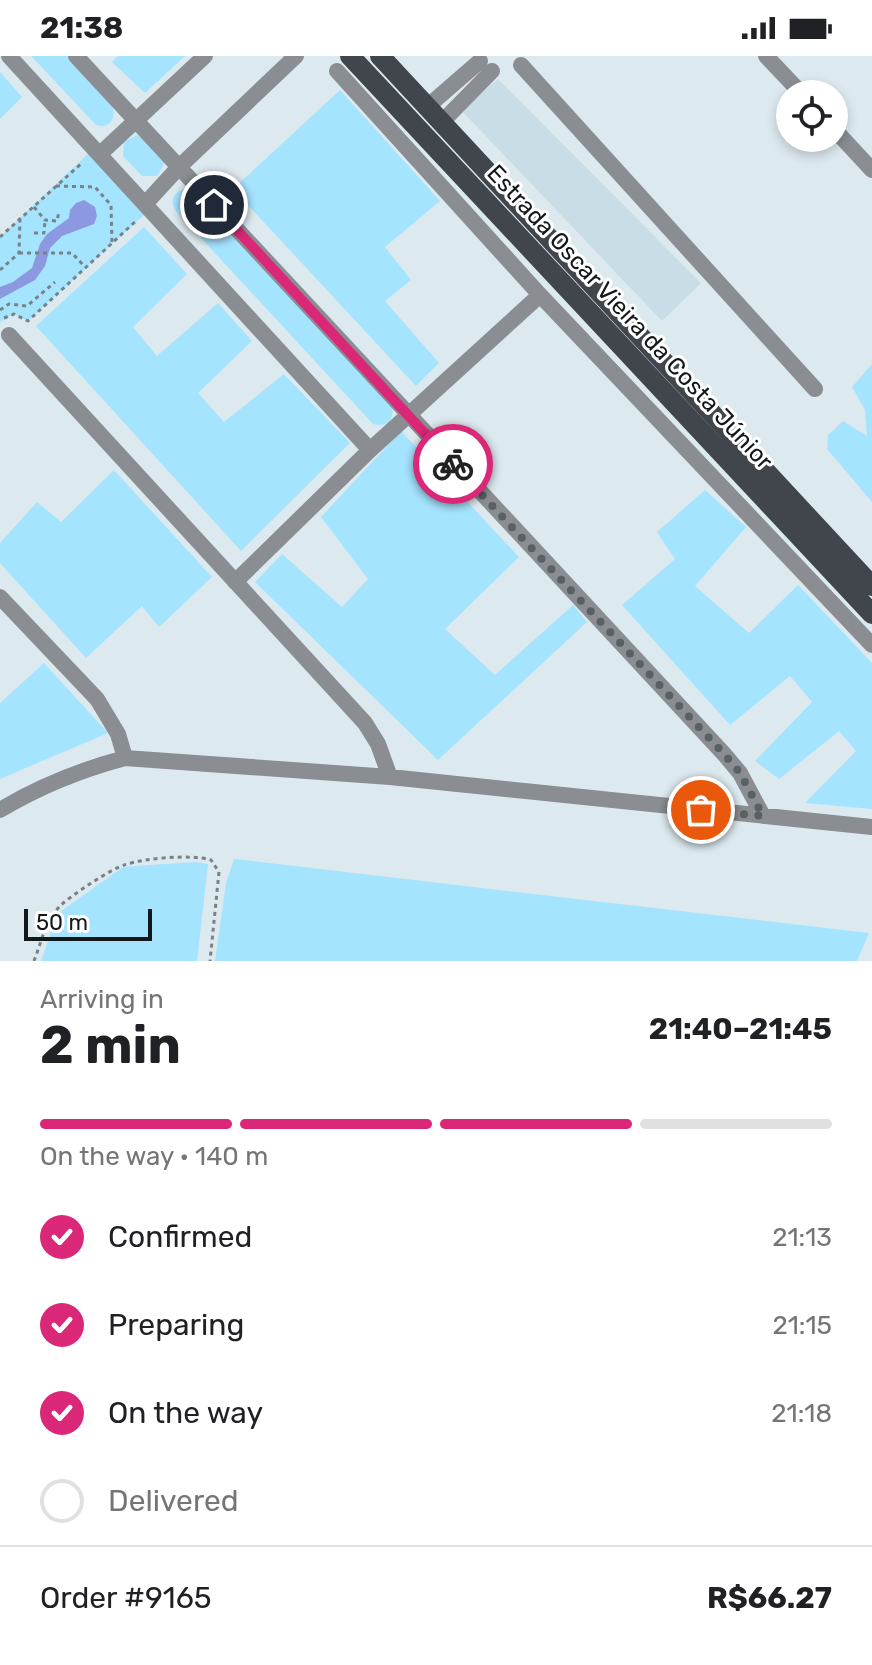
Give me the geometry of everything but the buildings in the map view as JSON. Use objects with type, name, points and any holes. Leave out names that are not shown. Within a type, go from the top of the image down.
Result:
[{"type":"main road","name":"Estrada Oscar Vieira da Costa Júnior","points":[[380,56],[872,586]]},
{"type":"main road","name":"Estrada Oscar Vieira da Costa Júnior","points":[[344,64],[872,614]]},
{"type":"street","points":[[9,56],[97,151],[143,210],[370,450]]},
{"type":"street","points":[[76,56],[724,754],[740,773],[763,816]]},
{"type":"street","points":[[97,151],[136,120],[205,56]]},
{"type":"street","points":[[143,210],[179,167],[296,56]]},
{"type":"street","points":[[766,56],[789,80]]},
{"type":"street","points":[[484,63],[508,73],[524,60],[815,389]]},
{"type":"street","points":[[427,107],[484,63]]},
{"type":"street","points":[[441,123],[484,63]]},
{"type":"street","points":[[344,64],[540,295],[872,645]]},
{"type":"street","points":[[848,144],[872,170]]},
{"type":"street","points":[[235,582],[370,450],[540,295]]},
{"type":"street","points":[[9,335],[365,723],[378,744],[390,777]]},
{"type":"street","points":[[0,597],[97,699],[110,717],[125,758]]},
{"type":"street","points":[[0,810],[29,793],[84,769],[125,758],[390,777],[872,827]]},
{"type":"path","points":[[0,237],[97,151]]},
{"type":"path","points":[[56,186],[95,187],[104,180]]},
{"type":"path","points":[[95,187],[111,205],[112,244]]},
{"type":"path","points":[[111,205],[120,197]]},
{"type":"path","points":[[34,207],[45,220],[44,233],[34,233]]},
{"type":"path","points":[[8,315],[19,315],[28,321],[112,244],[143,210]]},
{"type":"path","points":[[45,220],[57,221],[59,211]]},
{"type":"path","points":[[19,253],[20,219]]},
{"type":"path","points":[[0,270],[19,253],[72,253],[86,268]]},
{"type":"path","points":[[0,310],[9,304],[27,306],[55,282]]},
{"type":"path","points":[[34,961],[49,922],[60,905],[116,868],[139,861],[201,857],[216,864],[219,872],[210,961]]},
{"type":"shaded area","points":[[31,56],[68,56],[112,106],[111,122],[105,126],[96,125]]},
{"type":"shaded area","points":[[118,56],[185,56],[145,93],[112,62]]},
{"type":"shaded area","points":[[0,72],[22,97],[0,119]]},
{"type":"shaded area","points":[[498,79],[701,283],[662,321],[461,110]]},
{"type":"shaded area","points":[[340,90],[440,201],[385,247],[411,280],[385,301],[439,363],[416,386],[233,189]]},
{"type":"shaded area","points":[[137,135],[142,136],[165,163],[157,176],[142,176],[123,156],[124,142]]},
{"type":"shaded area","points":[[94,148],[146,213],[28,321],[14,314],[0,322],[0,237]]},
{"type":"shaded area","points":[[188,189],[392,406],[388,422],[373,424],[177,212],[174,197],[179,191]]},
{"type":"shaded area","points":[[144,227],[187,274],[133,327],[157,356],[218,303],[252,341],[198,393],[224,422],[284,374],[350,443],[241,551],[36,326]]},
{"type":"shaded area","points":[[872,364],[872,502],[827,449],[828,435],[843,421],[867,436],[865,410],[852,387]]},
{"type":"shaded area","points":[[401,431],[519,557],[445,629],[495,675],[573,605],[587,622],[438,760],[255,582],[282,554],[342,607],[368,579],[321,517]]},
{"type":"shaded area","points":[[114,470],[212,577],[159,627],[142,606],[86,658],[0,563],[0,543],[37,502],[61,522]]},
{"type":"shaded area","points":[[705,490],[746,527],[695,586],[749,633],[798,585],[872,663],[872,809],[805,803],[856,751],[839,731],[779,779],[755,761],[812,702],[790,676],[730,725],[622,605],[675,559],[657,532]]},
{"type":"shaded area","points":[[44,663],[108,733],[0,779],[0,703]]},
{"type":"shaded area","points":[[234,859],[869,933],[857,961],[215,961],[226,883]]},
{"type":"shaded area","points":[[194,862],[208,864],[197,961],[41,961],[57,914],[123,867]]},
{"type":"water","points":[[84,200],[95,207],[97,216],[94,224],[62,236],[50,248],[45,266],[35,280],[0,299],[0,287],[32,268],[47,234],[69,218],[70,210],[76,203]]},
{"type":"way so far","points":[[453,464],[724,754],[740,773],[763,816],[701,810]]},
{"type":"route","points":[[214,205],[453,464]]}]
